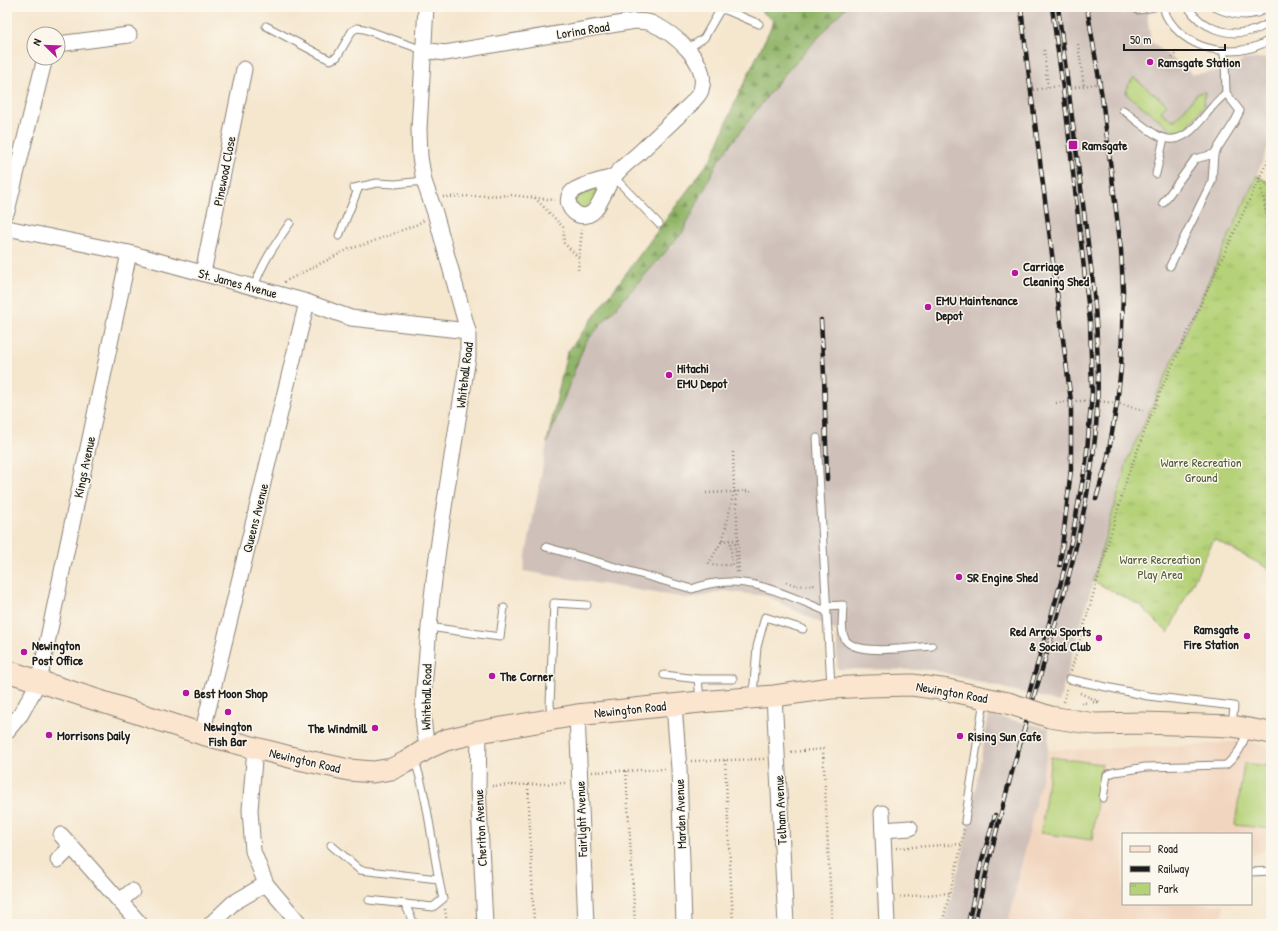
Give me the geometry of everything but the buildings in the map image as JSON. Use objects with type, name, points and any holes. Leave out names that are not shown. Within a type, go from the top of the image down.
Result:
[{"type":"main road","name":"Newington Road","points":[[7,670],[202,734],[349,770],[373,772],[392,769],[446,740],[552,718],[700,702],[774,696],[831,688],[869,686],[912,685],[948,690],[984,697],[1050,717],[1095,724],[1158,723],[1240,727],[1271,733]]},
{"type":"street","name":"Whitehall Road","points":[[421,753],[424,735],[423,710],[429,627],[443,518],[468,357],[468,331],[435,213],[424,181],[420,157],[419,129],[426,7]]},
{"type":"street","name":"Lorina Road","points":[[423,50],[445,53],[635,21],[649,23],[667,32],[688,49],[700,66],[702,81],[701,91],[692,103],[614,177],[592,213],[583,216]]},
{"type":"street","points":[[66,43],[129,35]]},
{"type":"street","points":[[7,211],[43,66]]},
{"type":"street","name":"Pinewood Close","points":[[203,274],[244,69]]},
{"type":"street","name":"Lorina Road","points":[[568,201],[573,191],[582,186],[614,177]]},
{"type":"street","points":[[568,201],[571,210],[578,215],[583,216]]},
{"type":"street","name":"St. James Avenue","points":[[7,228],[129,254],[307,302],[351,318],[468,331]]},
{"type":"street","name":"Kings Avenue","points":[[7,731],[21,714],[39,681],[129,254]]},
{"type":"street","name":"Queens Avenue","points":[[202,734],[307,302]]},
{"type":"street","name":"Telham Avenue","points":[[774,696],[786,924]]},
{"type":"street","name":"Marden Avenue","points":[[674,705],[678,765],[684,924]]},
{"type":"street","name":"Fairlight Avenue","points":[[577,715],[586,924]]},
{"type":"street","name":"Cheriton Avenue","points":[[479,732],[478,787],[485,924]]},
{"type":"street","points":[[255,748],[250,810],[253,851],[266,884],[300,924]]},
{"type":"street","points":[[882,813],[887,924]]},
{"type":"street","points":[[883,830],[910,828]]},
{"type":"street","points":[[61,835],[140,924]]},
{"type":"street","points":[[58,860],[71,847]]},
{"type":"street","points":[[211,924],[233,903],[266,884]]},
{"type":"street","points":[[120,901],[132,891]]},
{"type":"lane","points":[[1137,7],[1138,10],[1154,7]]},
{"type":"lane","points":[[1164,7],[1169,21],[1187,38],[1201,46],[1223,52],[1248,49],[1271,39]]},
{"type":"lane","points":[[1188,7],[1191,12],[1201,21],[1222,32],[1236,33],[1252,31],[1271,22]]},
{"type":"lane","points":[[1214,7],[1226,13],[1244,15],[1257,13],[1268,7]]},
{"type":"lane","points":[[688,49],[704,38],[720,10],[726,10],[759,24]]},
{"type":"lane","points":[[266,26],[330,60],[337,57],[352,31],[357,28],[364,29],[423,50]]},
{"type":"lane","points":[[1170,266],[1212,181],[1214,154],[1235,122],[1240,111],[1226,93],[1225,60],[1223,52]]},
{"type":"lane","points":[[1123,110],[1149,130],[1164,138],[1178,139],[1190,132],[1214,104],[1226,93]]},
{"type":"lane","points":[[1156,174],[1164,138]]},
{"type":"lane","points":[[1163,203],[1195,159],[1214,154]]},
{"type":"lane","points":[[614,177],[659,224]]},
{"type":"lane","points":[[339,236],[357,187],[377,183],[395,184],[424,181]]},
{"type":"lane","points":[[254,287],[258,274],[270,252],[290,223]]},
{"type":"lane","points":[[817,438],[831,688]]},
{"type":"lane","points":[[546,547],[692,589],[715,582],[739,582],[757,585],[826,608],[843,605],[844,638],[850,645],[859,648],[876,650],[932,646]]},
{"type":"lane","points":[[552,718],[550,705],[554,603],[587,605]]},
{"type":"lane","points":[[429,627],[500,637],[504,608]]},
{"type":"lane","points":[[753,697],[757,647],[765,617],[803,628]]},
{"type":"lane","points":[[664,675],[698,679],[733,679]]},
{"type":"lane","points":[[698,679],[700,702]]},
{"type":"lane","points":[[1069,679],[1148,696],[1234,706],[1244,740],[1237,755],[1226,765],[1145,767],[1114,772],[1106,775],[1103,798]]},
{"type":"lane","points":[[965,821],[984,697]]},
{"type":"lane","points":[[369,900],[433,907],[443,900],[422,785],[421,753]]},
{"type":"lane","points":[[331,845],[360,870],[438,879]]},
{"type":"lane","points":[[1252,872],[1271,871]]},
{"type":"lane","points":[[405,904],[414,924]]},
{"type":"path","points":[[1078,44],[1084,86]]},
{"type":"path","points":[[1044,50],[1048,88]]},
{"type":"path","points":[[1172,58],[1177,51]]},
{"type":"path","points":[[1070,88],[1096,84]]},
{"type":"path","points":[[1033,90],[1059,86]]},
{"type":"path","points":[[1069,679],[1127,478],[1144,433],[1161,390],[1271,153]]},
{"type":"path","points":[[1259,178],[1271,186]]},
{"type":"path","points":[[1259,178],[1271,236]]},
{"type":"path","points":[[430,198],[510,195],[568,201]]},
{"type":"path","points":[[534,197],[563,227],[564,243],[579,258]]},
{"type":"path","points":[[275,293],[283,282],[322,262],[349,249],[418,224],[435,213]]},
{"type":"path","points":[[578,270],[583,216]]},
{"type":"path","points":[[1056,403],[1075,400],[1111,402],[1130,405],[1143,411]]},
{"type":"path","points":[[733,452],[739,573]]},
{"type":"path","points":[[706,493],[753,490]]},
{"type":"path","points":[[735,491],[723,539],[709,564],[732,565],[731,544],[735,544],[736,568]]},
{"type":"path","points":[[721,541],[738,540]]},
{"type":"path","points":[[1071,704],[1063,705],[1067,687],[1100,702],[1078,704]]},
{"type":"path","points":[[478,787],[528,784],[678,765],[778,756],[823,749],[832,924]]},
{"type":"path","points":[[725,760],[733,924]]},
{"type":"path","points":[[626,771],[635,924]]},
{"type":"path","points":[[528,784],[534,924]]},
{"type":"path","points":[[942,924],[965,821]]},
{"type":"path","points":[[883,849],[961,844]]},
{"type":"path","points":[[886,898],[949,893]]},
{"type":"shaded area","points":[[846,7],[1146,7],[1151,42],[1193,74],[1219,71],[1244,60],[1271,57],[1271,140],[1257,175],[1128,459],[1059,702],[933,670],[837,669],[837,631],[766,596],[723,591],[691,599],[523,571],[547,443],[585,343],[683,232],[718,161],[782,77]]},
{"type":"shaded area","points":[[989,715],[1049,728],[1048,750],[1008,924],[944,924],[964,849]]},
{"type":"shaded area","points":[[1246,741],[1271,747],[1271,846],[1252,856],[1252,833],[1122,833],[1122,905],[1224,905],[1221,924],[1008,924],[1048,750],[1187,746]]},
{"type":"green space","points":[[756,7],[846,7],[782,77],[718,161],[683,232],[585,343],[547,443],[567,353],[713,156],[734,104],[774,21]]},
{"type":"green space","points":[[1134,78],[1167,104],[1161,112],[1174,121],[1198,93],[1205,92],[1204,105],[1186,129],[1182,132],[1174,131],[1126,94],[1127,86]]},
{"type":"green space","name":"Warre Recreation Ground","points":[[1257,175],[1271,185],[1271,570],[1214,539],[1168,633],[1141,606],[1093,581],[1128,459]]},
{"type":"green space","points":[[606,183],[594,206],[579,212],[573,197]]},
{"type":"green space","points":[[1051,757],[1102,764],[1092,840],[1041,833]]},
{"type":"green space","points":[[1244,763],[1271,766],[1271,829],[1235,825]]},
{"type":"railway","points":[[1021,7],[1071,401],[1071,469],[1060,565]]},
{"type":"railway","points":[[1022,718],[1072,538],[1086,462],[1092,393],[1090,321],[1066,111],[1052,7]]},
{"type":"railway","points":[[974,924],[1006,794],[1073,557],[1090,478],[1097,419],[1098,380],[1095,302],[1058,7]]},
{"type":"railway","points":[[1087,7],[1102,97],[1121,250],[1123,290],[1121,368],[1117,403],[1107,462],[1096,499]]},
{"type":"railway","points":[[821,320],[827,479]]},
{"type":"railway","points":[[968,924],[981,864],[995,815]]},
{"type":"place","name":"Ramsgate Station","points":[[1150,62]]},
{"type":"place","name":"Ramsgate","points":[[1073,145]]},
{"type":"place","name":"Carriage Cleaning Shed","points":[[1015,273]]},
{"type":"place","name":"EMU Maintenance Depot","points":[[928,307]]},
{"type":"place","name":"Hitachi EMU Depot","points":[[669,375]]},
{"type":"place","name":"SR Engine Shed","points":[[959,577]]},
{"type":"place","name":"Ramsgate Fire Station","points":[[1247,636]]},
{"type":"place","name":"Red Arrow Sports & Social Club","points":[[1099,638]]},
{"type":"place","name":"Newington Post Office","points":[[24,652]]},
{"type":"place","name":"The Corner","points":[[492,676]]},
{"type":"place","name":"Best Moon Shop","points":[[186,693]]},
{"type":"place","name":"Newington Fish Bar","points":[[228,712]]},
{"type":"place","name":"The Windmill","points":[[375,728]]},
{"type":"place","name":"Morrisons Daily","points":[[49,735]]},
{"type":"place","name":"Rising Sun Cafe","points":[[960,736]]},
{"type":"park label","name":"Warre Recreation Play Area","points":[[1160,566]]}]
